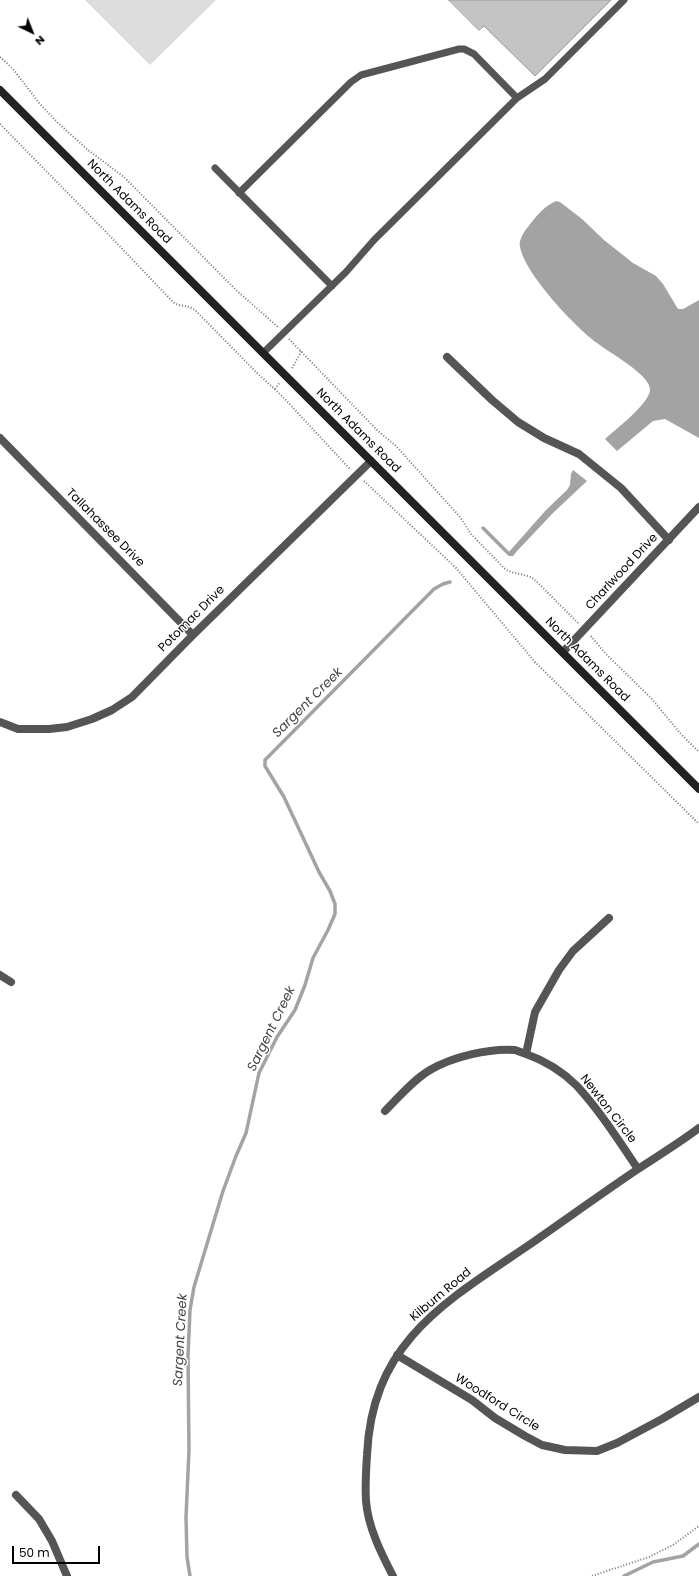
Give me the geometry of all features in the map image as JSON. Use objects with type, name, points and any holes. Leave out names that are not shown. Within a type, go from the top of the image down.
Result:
[{"type":"main road","name":"North Adams Road","points":[[0,90],[699,789]]},
{"type":"street","points":[[448,357],[492,400],[518,422],[544,438],[579,454],[621,488],[669,540]]},
{"type":"street","name":"Tallahassee Drive","points":[[0,438],[193,635]]},
{"type":"street","name":"Potomac Drive","points":[[0,722],[18,729],[49,729],[73,725],[92,719],[112,710],[132,697],[193,635],[371,461]]},
{"type":"street","name":"Charlwood Drive","points":[[563,652],[699,508]]},
{"type":"street","points":[[526,1054],[536,1012],[559,970],[573,951],[609,918]]},
{"type":"street","points":[[0,975],[10,982]]},
{"type":"street","name":"Newton Circle","points":[[385,1111],[410,1085],[430,1070],[462,1056],[516,1050],[543,1060],[562,1072],[577,1086],[596,1109],[638,1169]]},
{"type":"street","name":"Kilburn Road","points":[[393,1576],[377,1542],[369,1517],[365,1484],[367,1441],[373,1411],[386,1374],[397,1355],[435,1312],[463,1289],[699,1128]]},
{"type":"street","name":"Woodford Circle","points":[[397,1355],[472,1400],[495,1418],[525,1436],[542,1445],[565,1450],[597,1451],[617,1443],[699,1397]]},
{"type":"street","points":[[16,1495],[39,1519],[52,1541],[67,1576]]},
{"type":"lane","points":[[263,353],[332,286],[374,240],[517,98],[545,78],[624,0]]},
{"type":"lane","points":[[239,192],[351,82],[361,75],[459,49],[464,49],[474,54],[517,98]]},
{"type":"lane","points":[[215,168],[332,286]]},
{"type":"path","points":[[0,56],[58,123],[88,150],[124,177],[236,290],[267,319],[276,325]]},
{"type":"path","points":[[0,124],[107,232],[173,302],[178,305],[190,307],[196,312],[282,396],[347,466]]},
{"type":"path","points":[[292,343],[378,431],[396,446],[456,512],[471,534],[504,568],[511,572],[530,576],[578,623]]},
{"type":"path","points":[[295,363],[301,351]]},
{"type":"path","points":[[370,486],[456,568],[535,662],[699,824]]},
{"type":"path","points":[[591,637],[651,698],[680,733],[699,752]]},
{"type":"path","points":[[592,1576],[650,1557],[673,1545],[699,1526]]},
{"type":"shaded area","points":[[85,0],[216,0],[150,65]]},
{"type":"shaded area","points":[[556,201],[560,202],[582,219],[604,240],[633,263],[656,276],[663,284],[678,309],[683,309],[699,300],[699,438],[665,419],[653,421],[617,451],[605,439],[638,409],[648,396],[650,390],[644,378],[637,371],[597,343],[564,313],[541,285],[524,258],[520,247],[520,241],[523,234],[539,213],[548,205]]},
{"type":"shaded area","points":[[573,470],[587,481],[553,513],[513,556],[508,556],[508,553],[546,510],[567,490],[570,485]]},
{"type":"building","points":[[449,0],[611,0],[535,76],[484,26],[479,30]]},
{"type":"waterway","points":[[483,528],[508,553]]},
{"type":"waterway","name":"Sargent Creek","points":[[190,1576],[187,1557],[186,1517],[189,1450],[188,1356],[190,1310],[194,1287],[223,1191],[246,1133],[259,1073],[277,1037],[295,1010],[305,985],[313,958],[335,914],[335,904],[330,891],[319,872],[284,797],[265,766],[265,760],[434,589],[450,582]]},
{"type":"waterway","points":[[624,1576],[653,1562],[683,1556],[699,1544]]}]
